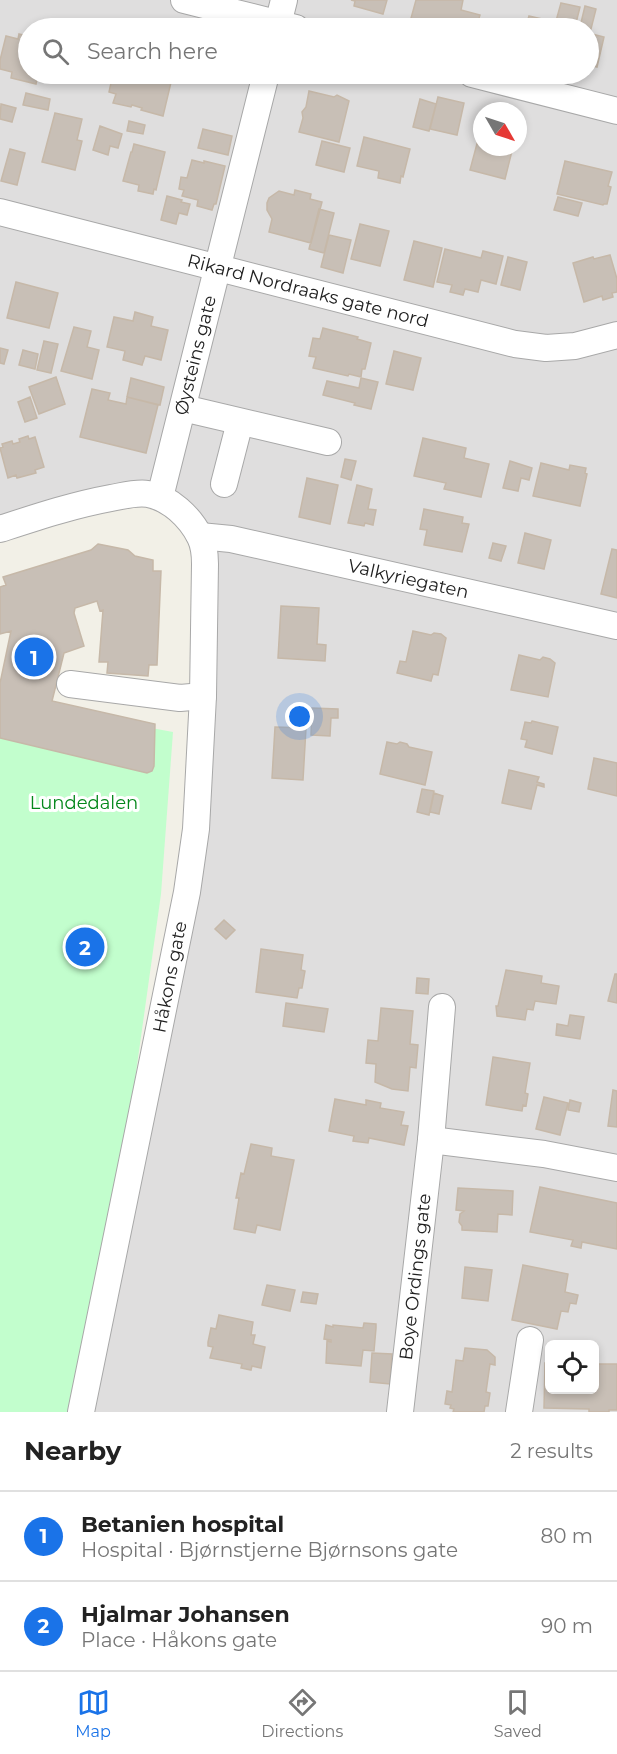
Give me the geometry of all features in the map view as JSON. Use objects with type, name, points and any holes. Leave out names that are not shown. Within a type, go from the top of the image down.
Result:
[{"type":"street","points":[[184,0],[274,18]]},
{"type":"street","name":"Øysteins gate","points":[[160,497],[264,84]]},
{"type":"street","points":[[511,84],[617,111]]},
{"type":"street","name":"Rikard Nordraaks gate nord","points":[[0,213],[516,344],[546,348],[575,346],[617,335]]},
{"type":"street","points":[[183,408],[328,442]]},
{"type":"street","points":[[224,484],[240,422]]},
{"type":"street","points":[[0,529],[70,507],[134,494],[147,494],[160,497],[177,507],[200,536]]},
{"type":"street","name":"Valkyriegaten","points":[[200,536],[231,539],[617,626]]},
{"type":"street","name":"Håkons gate","points":[[81,1412],[187,892],[196,829],[203,696],[206,564],[200,536]]},
{"type":"street","points":[[70,684],[180,698],[203,696]]},
{"type":"street","name":"Boye Ordings gate","points":[[400,1412],[431,1140],[442,1007]]},
{"type":"street","points":[[431,1140],[544,1154],[617,1168]]},
{"type":"street","points":[[519,1412],[531,1340]]},
{"type":"shaded area","points":[[0,0],[617,0],[617,1412],[82,1412],[187,892],[200,536],[160,497],[0,530]]},
{"type":"green space","name":"Lundedalen","points":[[0,700],[173,732],[161,894],[132,1101],[82,1412],[0,1412]]},
{"type":"building","points":[[351,0],[387,0],[383,14],[354,6],[355,1]]},
{"type":"building","points":[[416,0],[463,0],[461,10],[480,15],[479,18],[411,18]]},
{"type":"building","points":[[561,3],[580,7],[577,18],[557,18]]},
{"type":"building","points":[[585,6],[596,9],[594,18],[582,18]]},
{"type":"building","points":[[6,36],[18,39],[18,80],[11,78],[12,72],[0,69]]},
{"type":"building","points":[[599,36],[604,37],[599,58]]},
{"type":"building","points":[[111,84],[171,84],[163,116],[132,105],[131,107],[113,103],[116,94],[109,92]]},
{"type":"building","points":[[309,91],[334,97],[337,95],[349,101],[339,142],[299,132],[303,118],[302,112],[306,107]]},
{"type":"building","points":[[26,93],[50,99],[48,110],[23,105]]},
{"type":"building","points":[[438,97],[464,103],[457,135],[430,129]]},
{"type":"building","points":[[420,99],[436,104],[429,131],[413,127]]},
{"type":"building","points":[[1,104],[16,108],[12,122],[0,119]]},
{"type":"building","points":[[55,113],[82,119],[77,140],[82,141],[75,170],[42,162]]},
{"type":"building","points":[[129,121],[145,125],[143,134],[127,131]]},
{"type":"building","points":[[100,126],[122,134],[118,148],[110,146],[108,155],[93,150]]},
{"type":"building","points":[[203,129],[232,136],[228,155],[198,148]]},
{"type":"building","points":[[364,137],[410,149],[400,183],[378,178],[379,171],[357,166]]},
{"type":"building","points":[[322,141],[350,148],[344,172],[316,165]]},
{"type":"building","points":[[134,144],[165,152],[153,194],[138,191],[139,185],[123,181]]},
{"type":"building","points":[[10,149],[25,153],[17,185],[1,181]]},
{"type":"building","points":[[474,156],[511,156],[505,179],[470,170]]},
{"type":"building","points":[[192,160],[225,166],[216,204],[212,210],[197,206],[198,200],[182,196],[184,190],[179,189],[181,177],[187,178]]},
{"type":"building","points":[[565,161],[612,172],[607,204],[557,194]]},
{"type":"building","points":[[295,190],[311,194],[310,199],[322,202],[311,243],[269,232],[272,219],[267,210],[269,198],[279,191],[294,195]]},
{"type":"building","points":[[167,196],[190,204],[187,215],[179,213],[176,224],[161,220]]},
{"type":"building","points":[[558,197],[582,203],[578,216],[554,210]]},
{"type":"building","points":[[319,209],[334,213],[324,253],[309,249]]},
{"type":"building","points":[[360,224],[389,231],[380,266],[351,259]]},
{"type":"building","points":[[329,235],[351,240],[343,273],[321,267]]},
{"type":"building","points":[[414,241],[442,248],[433,287],[404,280]]},
{"type":"building","points":[[445,249],[481,258],[483,251],[503,256],[496,284],[481,280],[478,292],[465,289],[463,295],[450,292],[452,285],[437,282]]},
{"type":"building","points":[[610,255],[617,279],[617,292],[612,293],[613,297],[603,300],[602,296],[584,302],[573,263]]},
{"type":"building","points":[[508,257],[527,262],[520,290],[501,285]]},
{"type":"building","points":[[16,282],[58,293],[49,328],[7,318]]},
{"type":"building","points":[[135,312],[153,317],[151,326],[168,330],[161,360],[145,356],[142,365],[123,360],[125,351],[107,347],[114,317],[133,321]]},
{"type":"building","points":[[74,327],[91,331],[87,347],[99,350],[92,379],[61,371]]},
{"type":"building","points":[[323,328],[358,337],[357,339],[371,343],[361,377],[313,368],[316,357],[309,356],[313,338],[320,339]]},
{"type":"building","points":[[44,341],[58,344],[51,373],[37,370]]},
{"type":"building","points":[[0,348],[8,350],[4,364],[0,363]]},
{"type":"building","points":[[23,350],[38,354],[35,369],[19,365]]},
{"type":"building","points":[[394,351],[421,358],[413,390],[386,384]]},
{"type":"building","points":[[56,377],[65,404],[39,414],[29,387]]},
{"type":"building","points":[[131,378],[164,387],[160,405],[127,397]]},
{"type":"building","points":[[361,378],[378,382],[371,409],[323,395],[327,381],[359,388]]},
{"type":"building","points":[[92,389],[110,393],[108,400],[126,404],[127,397],[158,405],[146,453],[80,437]]},
{"type":"building","points":[[30,397],[37,418],[25,422],[18,402]]},
{"type":"building","points":[[28,436],[29,439],[35,437],[44,467],[35,470],[36,473],[8,478],[0,448],[3,447],[2,444],[12,441],[13,444],[20,442],[19,439]]},
{"type":"building","points":[[423,438],[466,448],[464,458],[489,464],[481,497],[444,489],[446,483],[414,476]]},
{"type":"building","points":[[345,459],[356,461],[351,480],[341,477]]},
{"type":"building","points":[[510,461],[532,468],[529,480],[521,478],[518,491],[503,488]]},
{"type":"building","points":[[541,463],[569,470],[570,465],[586,468],[585,473],[587,474],[580,506],[533,496]]},
{"type":"building","points":[[307,478],[338,485],[330,524],[299,517]]},
{"type":"building","points":[[357,485],[372,489],[368,509],[376,510],[373,525],[348,523]]},
{"type":"building","points":[[424,509],[463,517],[462,523],[469,524],[462,552],[424,545],[427,530],[420,529]]},
{"type":"building","points":[[525,533],[551,540],[544,569],[518,563]]},
{"type":"building","points":[[493,543],[506,546],[501,561],[489,558]]},
{"type":"building","points":[[98,544],[128,550],[135,556],[153,560],[153,571],[161,571],[157,665],[149,665],[148,676],[107,673],[108,662],[99,662],[103,610],[100,611],[97,601],[75,608],[74,613],[84,646],[64,653],[52,701],[155,724],[154,766],[152,771],[147,773],[0,738],[0,683],[11,631],[0,634],[0,587],[6,585],[3,577],[91,550]]},
{"type":"building","points":[[612,549],[617,550],[617,598],[601,594]]},
{"type":"building","points":[[281,606],[319,608],[317,644],[326,645],[325,661],[278,658]]},
{"type":"building","points":[[413,631],[431,635],[441,634],[446,638],[438,675],[433,674],[431,681],[397,673],[400,661],[406,662]]},
{"type":"building","points":[[519,655],[540,660],[543,657],[555,663],[548,697],[511,690]]},
{"type":"building","points":[[312,708],[338,709],[338,718],[331,718],[330,736],[311,735]]},
{"type":"building","points":[[532,721],[558,727],[552,754],[525,747],[527,740],[521,739],[525,722],[531,723]]},
{"type":"building","points":[[275,727],[306,728],[303,780],[272,778]]},
{"type":"building","points":[[387,742],[397,744],[400,742],[409,747],[432,752],[425,785],[380,774]]},
{"type":"building","points":[[594,758],[617,763],[617,796],[588,789]]},
{"type":"building","points":[[509,770],[539,777],[537,782],[544,784],[544,787],[537,785],[531,809],[502,803]]},
{"type":"building","points":[[422,789],[434,791],[429,815],[417,812]]},
{"type":"building","points":[[434,793],[443,796],[439,814],[430,812]]},
{"type":"building","points":[[224,920],[235,930],[226,939],[215,929]]},
{"type":"building","points":[[261,949],[303,955],[301,970],[305,971],[302,988],[299,988],[297,998],[256,992]]},
{"type":"building","points":[[506,970],[542,976],[541,983],[559,986],[556,1004],[535,1001],[533,1010],[527,1009],[525,1020],[497,1016],[496,1006],[498,1006]]},
{"type":"building","points":[[615,974],[617,974],[617,1003],[608,1001]]},
{"type":"building","points":[[417,978],[429,979],[428,994],[416,993]]},
{"type":"building","points":[[286,1003],[328,1009],[324,1032],[283,1026]]},
{"type":"building","points":[[381,1008],[413,1011],[410,1044],[418,1045],[416,1068],[410,1067],[408,1091],[392,1089],[375,1082],[376,1064],[366,1063],[368,1040],[378,1041]]},
{"type":"building","points":[[570,1015],[584,1017],[580,1039],[556,1035],[557,1024],[568,1026]]},
{"type":"building","points":[[493,1057],[530,1063],[525,1093],[528,1094],[526,1106],[523,1105],[522,1111],[486,1105]]},
{"type":"building","points":[[613,1090],[617,1091],[617,1127],[608,1126]]},
{"type":"building","points":[[544,1097],[568,1103],[560,1135],[536,1129]]},
{"type":"building","points":[[335,1099],[366,1105],[366,1100],[381,1103],[380,1108],[404,1112],[401,1125],[408,1126],[404,1145],[369,1138],[368,1143],[353,1141],[354,1136],[329,1131]]},
{"type":"building","points":[[570,1100],[581,1103],[579,1112],[568,1110]]},
{"type":"building","points":[[251,1144],[272,1148],[271,1156],[294,1160],[280,1230],[257,1225],[255,1233],[234,1229],[239,1198],[236,1198],[241,1173],[244,1174]]},
{"type":"building","points":[[540,1187],[617,1203],[617,1249],[582,1242],[581,1248],[571,1246],[573,1240],[530,1232]]},
{"type":"building","points":[[458,1188],[513,1191],[512,1215],[498,1214],[497,1232],[462,1230],[459,1222],[460,1214],[464,1211],[456,1210]]},
{"type":"building","points":[[523,1265],[568,1274],[565,1292],[578,1295],[576,1304],[570,1303],[568,1312],[561,1311],[557,1329],[512,1320]]},
{"type":"building","points":[[465,1267],[492,1270],[488,1301],[462,1298]]},
{"type":"building","points":[[267,1285],[295,1290],[290,1311],[262,1305]]},
{"type":"building","points":[[303,1292],[318,1294],[316,1304],[301,1302]]},
{"type":"building","points":[[219,1315],[253,1322],[251,1335],[255,1335],[253,1344],[265,1347],[261,1368],[252,1366],[251,1370],[241,1368],[242,1364],[210,1358],[213,1347],[208,1346],[208,1342],[211,1328],[216,1329]]},
{"type":"building","points":[[364,1323],[376,1324],[376,1328],[374,1351],[363,1350],[361,1366],[326,1363],[327,1341],[331,1342],[331,1340],[324,1339],[326,1325],[363,1328]]},
{"type":"building","points":[[465,1348],[487,1350],[495,1357],[495,1365],[490,1364],[486,1392],[490,1393],[488,1406],[485,1406],[484,1412],[453,1412],[451,1405],[445,1404],[447,1391],[452,1392],[456,1360],[463,1361]]},
{"type":"building","points":[[372,1353],[392,1354],[390,1384],[370,1382]]},
{"type":"building","points":[[545,1363],[545,1394],[599,1394],[599,1364],[617,1364],[617,1410],[589,1412],[589,1409],[544,1408]]},
{"type":"place","name":"Betanien hospital","points":[[34,657]]},
{"type":"place","name":"Hjalmar Johansen","points":[[85,947]]}]
